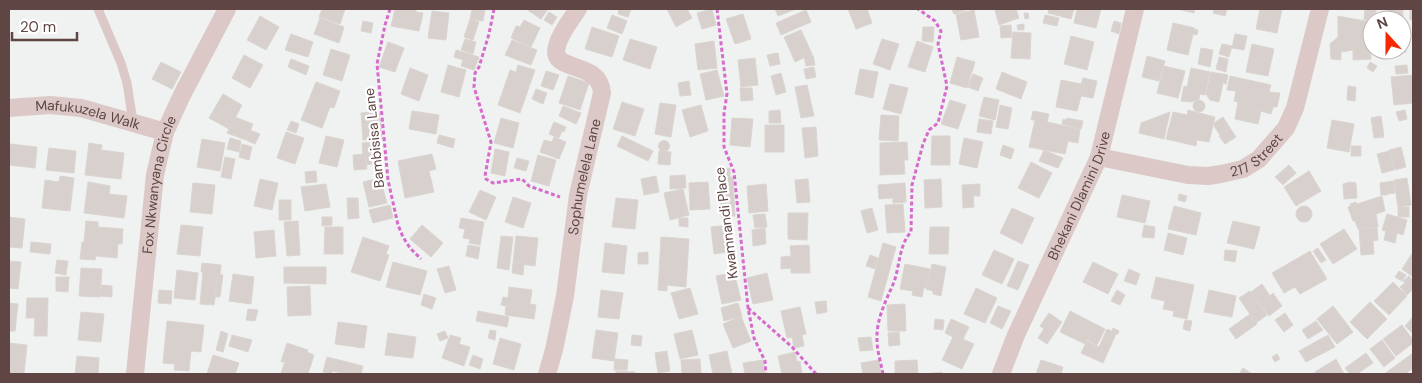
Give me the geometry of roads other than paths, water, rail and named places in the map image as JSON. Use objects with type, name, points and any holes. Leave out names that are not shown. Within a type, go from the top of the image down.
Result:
[{"type":"street","name":"Fox Nkwanyana Circle","points":[[135,374],[155,175],[165,132],[227,9]]},
{"type":"street","name":"Sophumelela Lane","points":[[547,374],[565,296],[577,204],[587,152],[602,93],[600,80],[595,75],[564,63],[556,55],[559,40],[578,9]]},
{"type":"street","name":"Bhekani Dlamini Drive","points":[[1001,374],[1016,335],[1100,156],[1135,9]]},
{"type":"street","name":"217 Street","points":[[1100,156],[1188,175],[1208,176],[1243,169],[1260,159],[1286,128],[1295,108],[1320,9]]},
{"type":"street","name":"Mafukuzela Walk","points":[[9,108],[50,105],[81,108],[165,132]]},
{"type":"lane","points":[[98,9],[121,63],[127,83],[132,122]]}]
